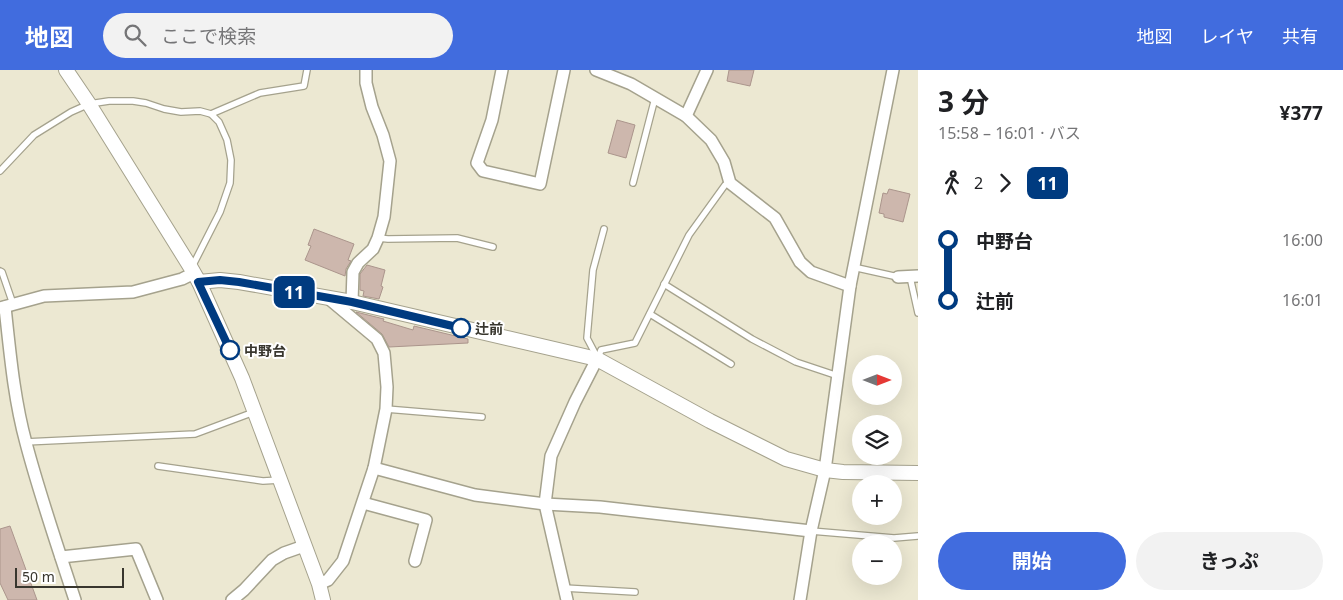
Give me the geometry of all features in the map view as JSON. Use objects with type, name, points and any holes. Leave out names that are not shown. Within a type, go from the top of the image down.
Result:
[{"type":"street","points":[[66,70],[89,104],[194,275],[228,346],[319,584],[323,600]]},
{"type":"street","points":[[352,302],[353,272],[358,263],[373,249],[384,217],[390,161],[383,135],[372,107],[366,83],[366,70]]},
{"type":"street","points":[[502,70],[492,120],[477,162],[483,171],[540,184],[564,70]]},
{"type":"street","points":[[596,70],[631,84],[686,116],[710,140],[724,162],[730,183],[775,218],[800,262],[811,272],[850,286]]},
{"type":"street","points":[[686,116],[707,70]]},
{"type":"street","points":[[800,600],[811,531],[825,470],[853,267],[893,70]]},
{"type":"street","points":[[75,600],[40,493],[26,442],[11,366],[6,307],[44,296],[133,292],[194,275],[352,302],[598,359],[710,421],[786,459],[825,470],[918,474]]},
{"type":"street","points":[[319,584],[328,580],[343,561],[374,468],[386,409],[387,387],[384,353],[377,339],[328,298]]},
{"type":"street","points":[[565,594],[544,504],[551,456],[575,402],[598,359]]},
{"type":"street","points":[[374,468],[475,495],[544,504],[600,507],[811,531]]},
{"type":"street","points":[[363,502],[426,520],[415,561]]},
{"type":"street","points":[[232,600],[272,560],[284,553],[304,546]]},
{"type":"street","points":[[61,556],[136,549],[157,600]]},
{"type":"lane","points":[[211,114],[260,93],[304,86],[306,70]]},
{"type":"lane","points":[[633,183],[655,98]]},
{"type":"lane","points":[[0,170],[34,135],[71,112],[89,104],[133,101],[181,112],[200,111],[211,114],[219,122],[226,140],[231,160],[230,183],[194,275]]},
{"type":"lane","points":[[598,359],[601,350],[635,343],[689,235],[725,185],[730,183]]},
{"type":"lane","points":[[598,359],[587,338],[593,270],[604,229]]},
{"type":"lane","points":[[378,238],[457,238],[493,247]]},
{"type":"lane","points":[[853,267],[909,277],[918,313]]},
{"type":"lane","points":[[0,270],[2,272],[6,307]]},
{"type":"lane","points":[[664,284],[752,339],[796,362],[838,376]]},
{"type":"lane","points":[[650,314],[731,364]]},
{"type":"lane","points":[[386,409],[482,417]]},
{"type":"lane","points":[[26,442],[195,434],[254,412]]},
{"type":"lane","points":[[158,466],[262,481],[280,480]]},
{"type":"lane","points":[[811,531],[894,538],[918,536]]},
{"type":"lane","points":[[565,594],[635,592]]},
{"type":"building","points":[[729,70],[754,70],[750,86],[727,81]]},
{"type":"building","points":[[617,120],[635,125],[626,158],[608,153]]},
{"type":"building","points":[[889,189],[910,194],[903,222],[884,217],[884,214],[879,213],[883,193],[887,194]]},
{"type":"building","points":[[314,229],[354,244],[348,260],[351,261],[346,269],[345,276],[305,260],[311,246],[308,245]]},
{"type":"building","points":[[367,265],[385,270],[379,299],[363,296],[364,291],[360,290],[360,274]]},
{"type":"building","points":[[356,312],[384,319],[383,321],[413,330],[414,326],[468,339],[468,343],[389,347],[382,334]]},
{"type":"building","points":[[10,526],[37,600],[8,600],[0,583],[0,529]]},
{"type":"bus line","name":"11","points":[[230,350],[198,282],[211,280],[239,282],[352,302],[461,328]]},
{"type":"place","name":"辻前","points":[[461,328]]},
{"type":"place","name":"中野台","points":[[230,350]]}]
